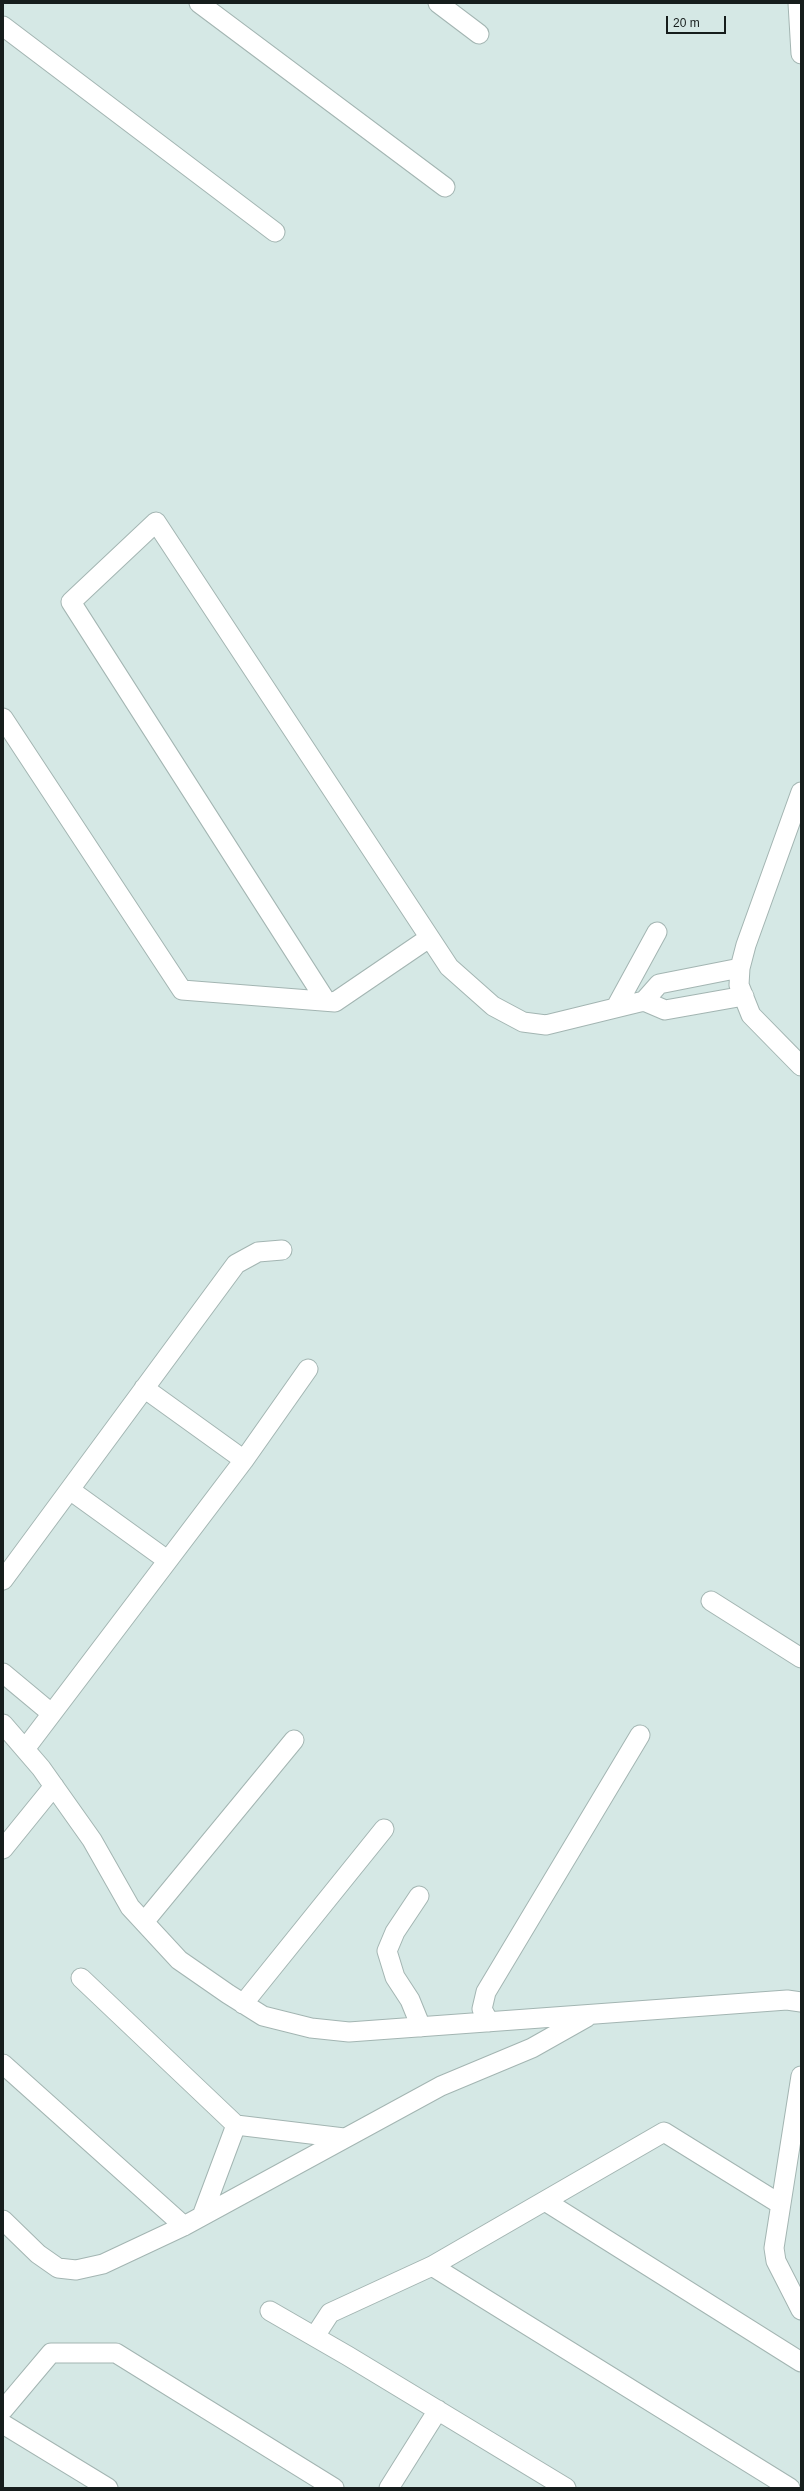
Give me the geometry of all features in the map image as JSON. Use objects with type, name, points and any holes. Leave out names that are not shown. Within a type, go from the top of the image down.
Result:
[{"type":"street","points":[[199,3],[445,187]]},
{"type":"street","points":[[438,3],[479,34]]},
{"type":"street","points":[[798,3],[801,54]]},
{"type":"street","points":[[3,26],[275,232]]},
{"type":"street","points":[[326,1001],[71,602],[156,522],[449,967],[493,1006],[523,1022],[546,1025],[644,1001],[659,984],[740,968]]},
{"type":"street","points":[[3,718],[182,990],[336,1002],[429,938]]},
{"type":"street","points":[[801,792],[748,938],[740,968],[739,984],[751,1015],[801,1066]]},
{"type":"street","points":[[616,1008],[656,932]]},
{"type":"street","points":[[644,1001],[665,1010],[744,996]]},
{"type":"street","points":[[3,1580],[236,1264],[258,1252],[282,1250]]},
{"type":"street","points":[[25,1749],[244,1460],[308,1369]]},
{"type":"street","points":[[144,1388],[244,1460]]},
{"type":"street","points":[[70,1490],[167,1560]]},
{"type":"street","points":[[711,1601],[801,1658]]},
{"type":"street","points":[[3,1673],[51,1713]]},
{"type":"street","points":[[3,1724],[54,1786],[92,1840],[130,1907],[179,1960],[263,2016],[311,2028],[349,2032],[787,2000],[801,2002]]},
{"type":"street","points":[[490,2022],[482,2009],[486,1992],[640,1735]]},
{"type":"street","points":[[144,1922],[294,1740]]},
{"type":"street","points":[[3,1848],[54,1786]]},
{"type":"street","points":[[243,2004],[384,1830]]},
{"type":"street","points":[[419,1896],[398,1927],[387,1951],[395,1977],[410,2000],[421,2027]]},
{"type":"street","points":[[81,1978],[236,2125],[344,2138]]},
{"type":"street","points":[[3,2220],[38,2254],[58,2268],[76,2270],[103,2264],[184,2226],[441,2086],[532,2048],[590,2014]]},
{"type":"street","points":[[3,2064],[184,2226]]},
{"type":"street","points":[[801,2076],[774,2248],[776,2261],[801,2310]]},
{"type":"street","points":[[202,2216],[236,2125]]},
{"type":"street","points":[[315,2336],[330,2313],[432,2266],[664,2132],[780,2204]]},
{"type":"street","points":[[545,2200],[801,2362]]},
{"type":"street","points":[[432,2266],[790,2488]]},
{"type":"street","points":[[270,2311],[315,2336],[566,2488]]},
{"type":"street","points":[[3,2410],[51,2352],[116,2353],[334,2488]]},
{"type":"street","points":[[389,2488],[438,2410]]},
{"type":"street","points":[[3,2424],[108,2488]]}]
